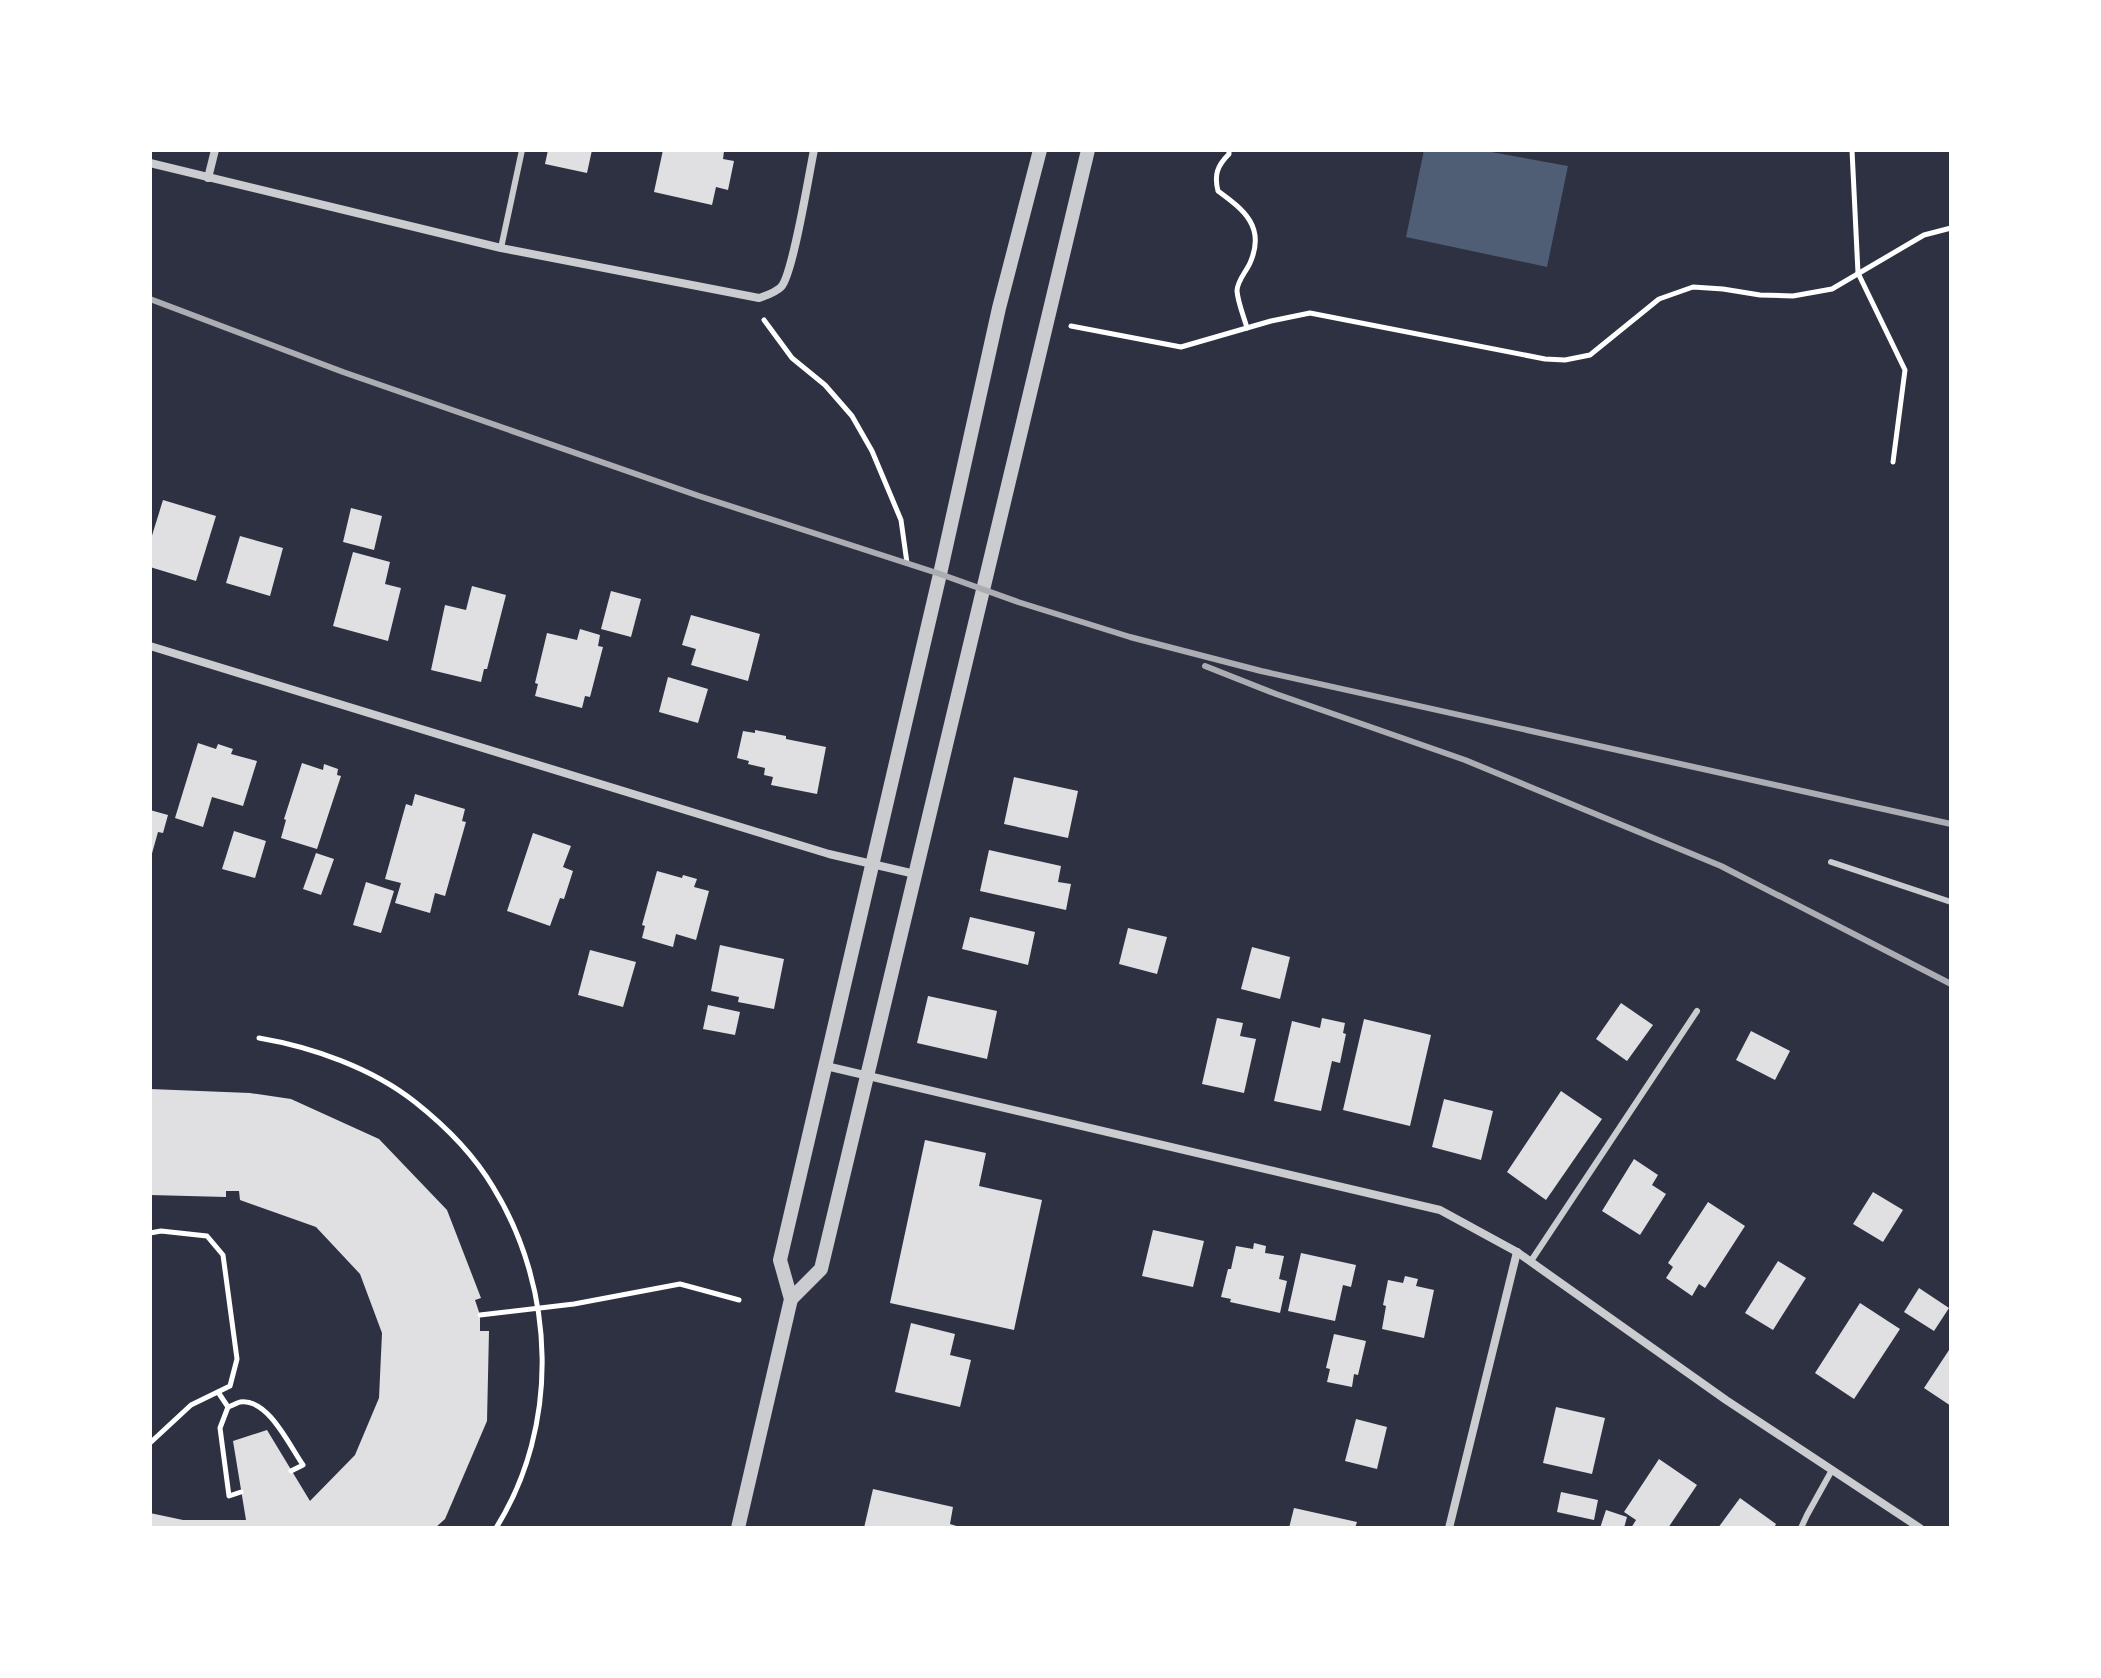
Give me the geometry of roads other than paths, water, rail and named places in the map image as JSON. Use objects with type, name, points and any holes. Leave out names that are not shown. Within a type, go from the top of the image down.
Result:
[{"type":"street","points":[[208,178],[215,150]]},
{"type":"street","points":[[150,163],[501,248],[759,298],[772,294],[784,285],[793,258],[814,150]]},
{"type":"street","points":[[738,1528],[791,1299],[780,1260],[999,308],[1040,150]]},
{"type":"street","points":[[791,1299],[821,1269],[1088,150]]},
{"type":"street","points":[[150,646],[829,854],[915,874]]},
{"type":"street","points":[[826,1066],[1440,1210],[1531,1261],[1726,1400],[1920,1528]]},
{"type":"street","points":[[1449,1528],[1517,1252]]},
{"type":"lane","points":[[501,248],[522,150]]},
{"type":"lane","points":[[1831,862],[1951,902]]},
{"type":"lane","points":[[1531,1261],[1697,1011]]},
{"type":"lane","points":[[1801,1528],[1832,1470]]},
{"type":"water","points":[[1424,150],[1480,150],[1568,166],[1547,267],[1406,237]]},
{"type":"railway","points":[[150,299],[343,372],[699,496],[1130,637],[1261,671],[1951,824]]},
{"type":"railway","points":[[1205,666],[1465,760],[1721,866],[1951,984]]}]
